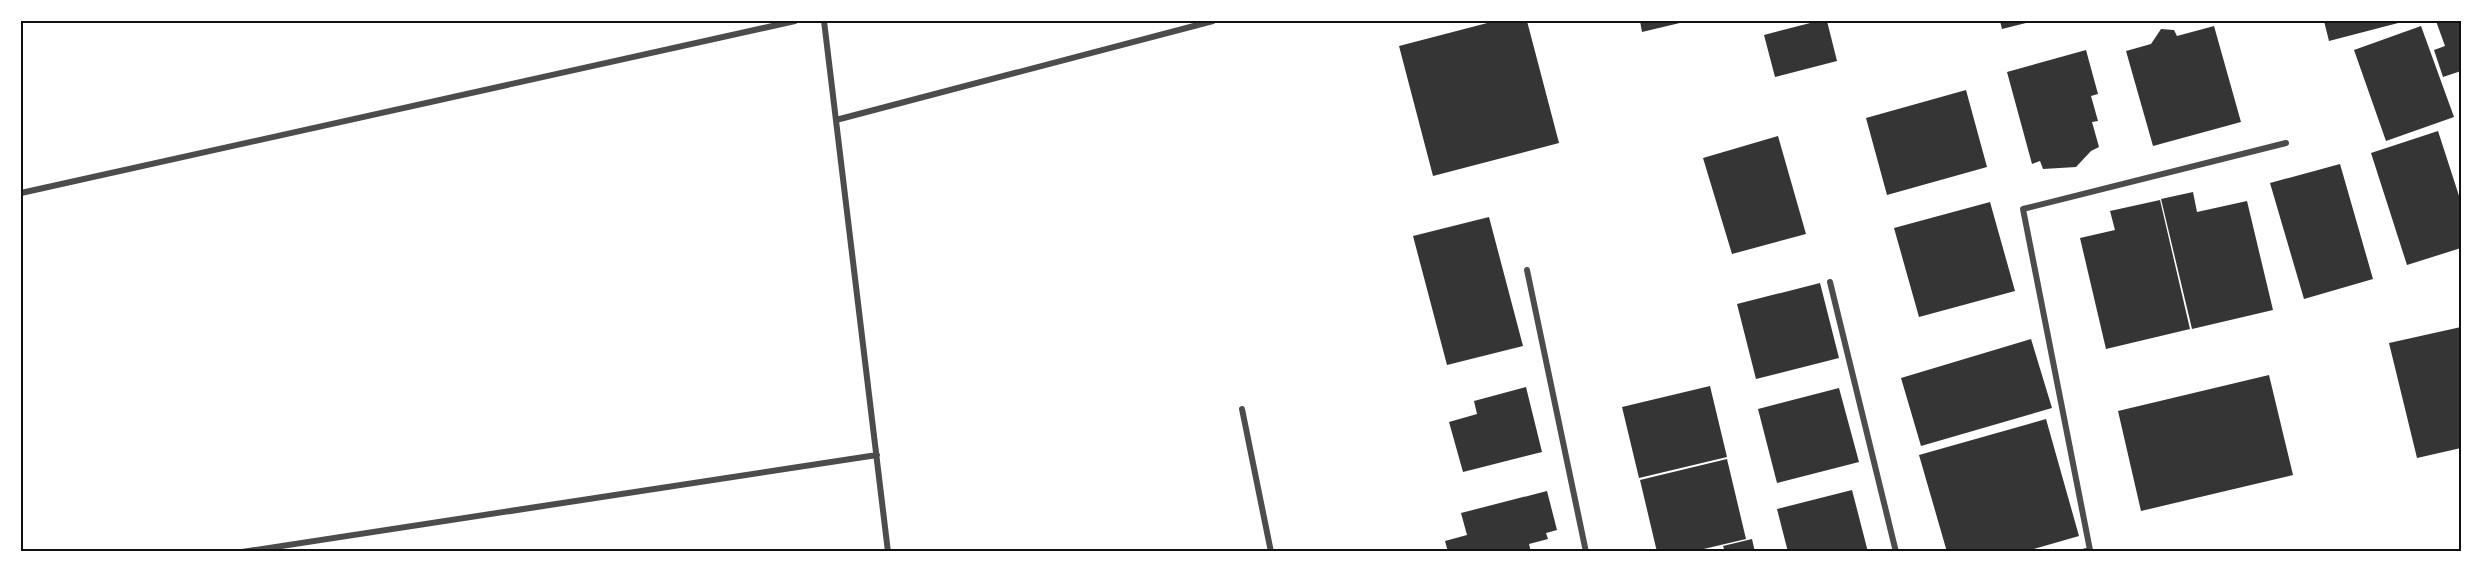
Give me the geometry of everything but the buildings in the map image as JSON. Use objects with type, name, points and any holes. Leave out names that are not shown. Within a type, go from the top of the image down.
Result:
[{"type":"street","points":[[21,193],[795,21]]},
{"type":"street","points":[[824,21],[888,552]]},
{"type":"street","points":[[836,120],[1213,21]]},
{"type":"street","points":[[2083,552],[2090,550],[2023,209],[2286,143]]},
{"type":"street","points":[[1527,270],[1586,552]]},
{"type":"street","points":[[1830,282],[1896,552]]},
{"type":"street","points":[[1242,409],[1271,552]]},
{"type":"street","points":[[242,552],[877,455]]}]
